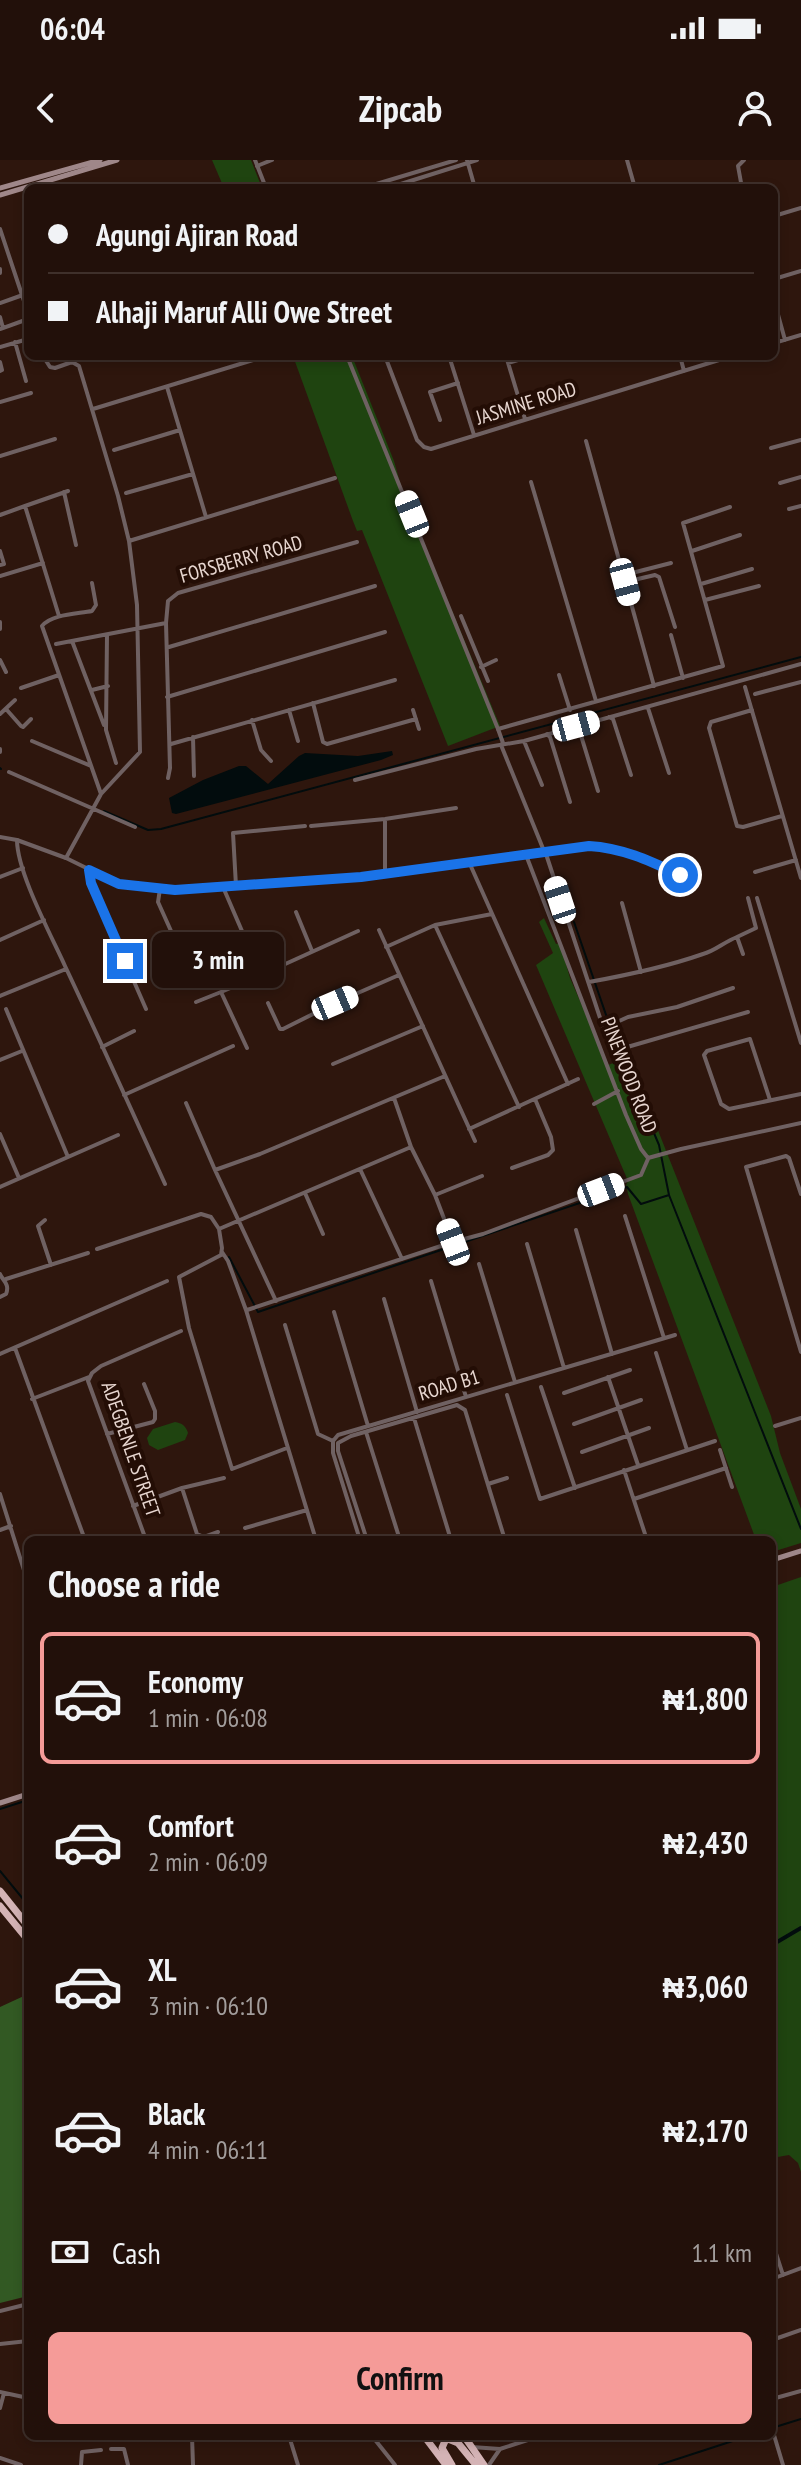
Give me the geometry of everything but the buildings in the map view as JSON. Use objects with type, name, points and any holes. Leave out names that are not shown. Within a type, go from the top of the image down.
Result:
[{"type":"highway","points":[[0,1891],[24,1921]]},
{"type":"highway","points":[[0,1906],[24,1935]]},
{"type":"highway","points":[[427,2440],[446,2465]]},
{"type":"highway","points":[[446,2440],[442,2448],[452,2465]]},
{"type":"highway","points":[[450,2440],[458,2443],[476,2465]]},
{"type":"highway","points":[[467,2440],[486,2465]]},
{"type":"main road","points":[[0,188],[100,160]]},
{"type":"main road","points":[[37,184],[117,160]]},
{"type":"main road","points":[[0,195],[24,188]]},
{"type":"main road","points":[[776,1559],[801,1551]]},
{"type":"main road","points":[[0,1803],[24,1795]]},
{"type":"street","points":[[264,184],[256,163],[272,160]]},
{"type":"street","points":[[376,184],[456,160]]},
{"type":"street","points":[[400,184],[477,160]]},
{"type":"street","points":[[627,160],[633,184]]},
{"type":"street","points":[[741,184],[738,166],[744,160]]},
{"type":"street","points":[[468,162],[474,184]]},
{"type":"street","points":[[778,215],[801,208]]},
{"type":"street","points":[[0,229],[24,306]]},
{"type":"street","points":[[778,278],[801,271]]},
{"type":"street","points":[[0,303],[20,296]]},
{"type":"street","points":[[778,315],[785,340]]},
{"type":"street","points":[[0,317],[2,328],[24,318]]},
{"type":"street","points":[[778,342],[801,335]]},
{"type":"street","points":[[0,347],[24,340]]},
{"type":"street","points":[[15,342],[26,381]]},
{"type":"street","points":[[46,360],[50,367],[55,368],[72,362],[79,366],[129,541],[137,605],[140,752],[101,794],[66,858]]},
{"type":"street","points":[[92,409],[253,360]]},
{"type":"street","points":[[349,360],[499,730],[545,851],[589,982],[608,1026],[612,1046],[619,1050],[748,1012]]},
{"type":"street","name":"JASMINE ROAD","points":[[387,360],[417,440],[431,449],[717,360]]},
{"type":"street","points":[[450,360],[474,435]]},
{"type":"street","points":[[507,360],[525,419]]},
{"type":"street","points":[[508,363],[518,360]]},
{"type":"street","points":[[681,360],[684,371]]},
{"type":"street","points":[[0,362],[0,371]]},
{"type":"street","points":[[440,420],[430,392],[458,383]]},
{"type":"street","points":[[167,387],[206,517]]},
{"type":"street","points":[[0,402],[31,393]]},
{"type":"street","points":[[114,450],[180,430]]},
{"type":"street","points":[[0,456],[55,439]]},
{"type":"street","points":[[771,448],[801,440]]},
{"type":"street","points":[[586,441],[654,686]]},
{"type":"street","points":[[126,493],[193,474]]},
{"type":"street","points":[[780,483],[801,477]]},
{"type":"street","points":[[129,541],[335,478]]},
{"type":"street","points":[[531,482],[596,701]]},
{"type":"street","points":[[0,515],[66,492],[76,545]]},
{"type":"street","points":[[25,506],[60,617]]},
{"type":"street","points":[[789,509],[801,506]]},
{"type":"street","points":[[499,730],[723,666],[683,523],[730,507]]},
{"type":"street","points":[[692,551],[740,535]]},
{"type":"street","name":"FORSBERRY ROAD","points":[[166,623],[168,601],[178,593],[357,542]]},
{"type":"street","points":[[0,551],[4,564],[0,565]]},
{"type":"street","points":[[0,576],[43,563]]},
{"type":"street","points":[[624,575],[671,563]]},
{"type":"street","points":[[701,584],[752,569]]},
{"type":"street","points":[[625,582],[655,575],[659,577],[675,627]]},
{"type":"street","points":[[92,583],[95,609],[45,621],[42,626],[101,794]]},
{"type":"street","points":[[169,647],[375,586]]},
{"type":"street","points":[[705,600],[759,586]]},
{"type":"street","points":[[461,616],[488,681]]},
{"type":"street","points":[[0,622],[0,629]]},
{"type":"street","points":[[56,644],[166,623],[169,647],[168,778]]},
{"type":"street","points":[[167,697],[385,632]]},
{"type":"street","points":[[106,730],[107,635]]},
{"type":"street","points":[[671,635],[683,678]]},
{"type":"street","points":[[72,641],[116,763]]},
{"type":"street","points":[[0,660],[6,672]]},
{"type":"street","points":[[476,673],[496,660]]},
{"type":"street","points":[[355,780],[476,749],[524,741],[801,664]]},
{"type":"street","points":[[21,688],[59,675]]},
{"type":"street","points":[[559,675],[570,710]]},
{"type":"street","points":[[170,744],[395,680]]},
{"type":"street","points":[[755,694],[801,682]]},
{"type":"street","points":[[92,690],[108,686]]},
{"type":"street","points":[[745,687],[801,878]]},
{"type":"street","points":[[0,714],[15,700]]},
{"type":"street","points":[[313,703],[323,742],[327,744],[416,719]]},
{"type":"street","points":[[646,707],[650,709],[669,773]]},
{"type":"street","points":[[6,709],[21,726],[31,719]]},
{"type":"street","points":[[289,710],[298,741]]},
{"type":"street","points":[[413,710],[419,729]]},
{"type":"street","points":[[752,710],[711,722],[709,728],[737,826],[783,816]]},
{"type":"street","points":[[609,717],[613,719],[631,775]]},
{"type":"street","points":[[252,720],[261,750],[271,761]]},
{"type":"street","points":[[576,726],[598,791]]},
{"type":"street","points":[[547,734],[570,802]]},
{"type":"street","points":[[193,737],[194,776]]},
{"type":"street","points":[[32,741],[91,766]]},
{"type":"street","points":[[524,741],[542,785]]},
{"type":"street","points":[[9,772],[135,827]]},
{"type":"street","points":[[236,886],[233,833],[385,819],[456,808]]},
{"type":"street","points":[[385,819],[385,874]]},
{"type":"street","points":[[0,837],[66,858],[119,884],[175,890],[385,874],[589,846],[621,850],[680,875]]},
{"type":"street","points":[[17,840],[23,868],[44,920],[165,1184]]},
{"type":"street","name":"PINEWOOD ROAD","points":[[526,855],[641,1149],[648,1158],[801,1123]]},
{"type":"street","points":[[755,872],[796,860]]},
{"type":"street","points":[[469,862],[568,1084]]},
{"type":"street","points":[[0,877],[23,868]]},
{"type":"street","points":[[89,870],[91,883],[146,1009]]},
{"type":"street","points":[[223,887],[261,975]]},
{"type":"street","points":[[160,889],[158,902],[180,951],[212,938]]},
{"type":"street","points":[[589,982],[641,972],[708,953],[717,945],[756,928],[748,898]]},
{"type":"street","points":[[757,898],[801,1043]]},
{"type":"street","points":[[622,903],[641,972]]},
{"type":"street","points":[[296,912],[312,951]]},
{"type":"street","points":[[386,947],[435,925],[492,914]]},
{"type":"street","points":[[0,940],[44,920]]},
{"type":"street","points":[[435,925],[519,1107]]},
{"type":"street","points":[[379,930],[475,1141]]},
{"type":"street","points":[[196,1002],[358,931]]},
{"type":"street","points":[[737,937],[743,954]]},
{"type":"street","points":[[0,996],[66,969]]},
{"type":"street","points":[[268,1003],[280,1029],[283,1029],[399,975]]},
{"type":"street","points":[[608,1026],[628,1017],[677,1007],[733,988]]},
{"type":"street","points":[[221,992],[247,1048]]},
{"type":"street","points":[[6,1009],[68,1157]]},
{"type":"street","points":[[333,1064],[423,1026]]},
{"type":"street","points":[[102,1047],[134,1031]]},
{"type":"street","points":[[770,1100],[752,1043],[746,1039],[711,1048],[704,1055],[721,1104],[729,1109],[801,1094]]},
{"type":"street","points":[[124,1095],[233,1046]]},
{"type":"street","points":[[0,1060],[22,1051]]},
{"type":"street","points":[[215,1170],[445,1076]]},
{"type":"street","points":[[469,1129],[578,1079]]},
{"type":"street","points":[[594,1104],[618,1091]]},
{"type":"street","points":[[394,1098],[411,1147],[435,1195],[453,1242]]},
{"type":"street","points":[[512,1168],[548,1155],[553,1150],[551,1137],[535,1099]]},
{"type":"street","points":[[186,1103],[276,1301]]},
{"type":"street","points":[[0,1134],[19,1178]]},
{"type":"street","points":[[0,1187],[118,1135]]},
{"type":"street","points":[[219,1229],[411,1147]]},
{"type":"street","points":[[801,1194],[789,1158],[782,1156],[746,1167],[801,1352]]},
{"type":"street","points":[[246,1310],[483,1234],[641,1175],[648,1158]]},
{"type":"street","points":[[360,1169],[402,1259]]},
{"type":"street","points":[[435,1195],[482,1176]]},
{"type":"street","points":[[305,1193],[323,1234]]},
{"type":"street","points":[[97,1249],[201,1214],[211,1217],[219,1229],[222,1252],[246,1310],[315,1536]]},
{"type":"street","points":[[625,1216],[664,1338]]},
{"type":"street","points":[[45,1220],[38,1226],[51,1265]]},
{"type":"street","points":[[576,1230],[612,1354]]},
{"type":"street","points":[[527,1244],[564,1368]]},
{"type":"street","points":[[222,1252],[206,1265],[179,1277],[189,1328],[232,1469],[287,1448]]},
{"type":"street","points":[[6,1279],[88,1253]]},
{"type":"street","points":[[479,1264],[515,1382]]},
{"type":"street","points":[[0,1274],[6,1279]]},
{"type":"street","points":[[3,1295],[6,1279]]},
{"type":"street","points":[[0,1354],[167,1281]]},
{"type":"street","points":[[431,1281],[466,1397]]},
{"type":"street","points":[[384,1299],[417,1412]]},
{"type":"street","points":[[334,1312],[399,1536]]},
{"type":"street","points":[[285,1325],[318,1434],[333,1441],[333,1453],[359,1536]]},
{"type":"street","name":"ADEGBENLE STREET","points":[[144,1536],[89,1386],[89,1377],[101,1366],[181,1331]]},
{"type":"street","name":"ROAD B1","points":[[333,1441],[338,1435],[367,1429],[675,1335]]},
{"type":"street","points":[[15,1348],[83,1536]]},
{"type":"street","points":[[656,1353],[688,1450]]},
{"type":"street","points":[[564,1393],[630,1370]]},
{"type":"street","points":[[32,1399],[89,1377]]},
{"type":"street","points":[[608,1377],[638,1466]]},
{"type":"street","points":[[107,1434],[153,1422],[155,1411],[144,1384]]},
{"type":"street","points":[[541,1387],[575,1488]]},
{"type":"street","points":[[507,1395],[540,1499],[715,1441]]},
{"type":"street","points":[[574,1424],[641,1400]]},
{"type":"street","points":[[366,1536],[338,1448],[340,1441],[367,1429],[457,1405],[465,1410],[504,1536]]},
{"type":"street","points":[[414,1418],[450,1536]]},
{"type":"street","points":[[775,1426],[801,1418]]},
{"type":"street","points":[[582,1452],[649,1428]]},
{"type":"street","points":[[720,1450],[732,1487]]},
{"type":"street","points":[[634,1499],[726,1468]]},
{"type":"street","points":[[624,1470],[646,1536]]},
{"type":"street","points":[[133,1506],[182,1488],[224,1478]]},
{"type":"street","points":[[488,1484],[507,1478]]},
{"type":"street","points":[[182,1488],[197,1534],[202,1536]]},
{"type":"street","points":[[0,1494],[24,1570]]},
{"type":"street","points":[[245,1528],[307,1510]]},
{"type":"street","points":[[0,1530],[11,1526]]},
{"type":"street","points":[[207,1536],[218,1532]]},
{"type":"street","points":[[776,2253],[783,2275]]},
{"type":"street","points":[[776,2278],[801,2268]]},
{"type":"street","points":[[0,2311],[24,2305]]},
{"type":"street","points":[[776,2339],[801,2330]]},
{"type":"street","points":[[0,2344],[24,2341]]},
{"type":"street","points":[[776,2398],[801,2391]]},
{"type":"street","points":[[0,2408],[2,2393],[24,2397]]},
{"type":"street","points":[[192,2440],[193,2465]]},
{"type":"street","points":[[290,2440],[298,2465]]},
{"type":"street","points":[[375,2440],[395,2465]]},
{"type":"street","points":[[472,2447],[500,2449],[528,2440]]},
{"type":"street","points":[[776,2440],[783,2465]]},
{"type":"street","points":[[111,2449],[124,2449],[128,2465]]},
{"type":"street","points":[[486,2465],[500,2449]]},
{"type":"street","points":[[81,2465],[82,2452],[101,2450]]},
{"type":"street","points":[[0,2458],[21,2465]]},
{"type":"green space","points":[[212,160],[251,160],[260,184],[222,184]]},
{"type":"green space","points":[[294,360],[354,360],[394,461],[403,493],[500,726],[448,746],[362,530],[357,531]]},
{"type":"green space","points":[[544,918],[556,944],[560,943],[570,978],[608,1065],[616,1062],[621,1053],[627,1052],[771,1416],[780,1453],[801,1509],[801,1543],[776,1551],[776,1536],[755,1536],[628,1194],[628,1181],[536,965],[553,953],[539,922]]},
{"type":"green space","points":[[175,1422],[186,1428],[188,1433],[185,1440],[158,1450],[149,1445],[147,1438],[153,1429]]},
{"type":"green space","points":[[801,1577],[801,2172],[798,2163],[789,2155],[776,2157],[776,1586]]},
{"type":"green space","points":[[24,1996],[24,2297],[0,2303],[0,2007]]},
{"type":"shaded area","points":[[392,751],[393,755],[381,760],[172,813],[169,798],[239,766],[246,766],[268,784],[305,753],[358,756]]},
{"type":"waterway","points":[[104,811],[148,830],[161,829],[801,657]]},
{"type":"waterway","points":[[574,922],[614,1038],[659,1145],[669,1195]]},
{"type":"waterway","points":[[229,1257],[258,1312],[627,1187],[641,1204],[669,1195],[801,1529]]},
{"type":"waterway","points":[[0,1809],[24,1801]]},
{"type":"waterway","points":[[0,1871],[24,1900]]},
{"type":"waterway","points":[[776,1943],[801,1928]]},
{"type":"waterway","points":[[776,2427],[801,2419]]},
{"type":"waterway","points":[[659,2465],[736,2440]]},
{"type":"route","points":[[125,961],[91,883],[89,870],[119,884],[175,890],[361,877],[589,846],[637,854],[680,875]]}]
